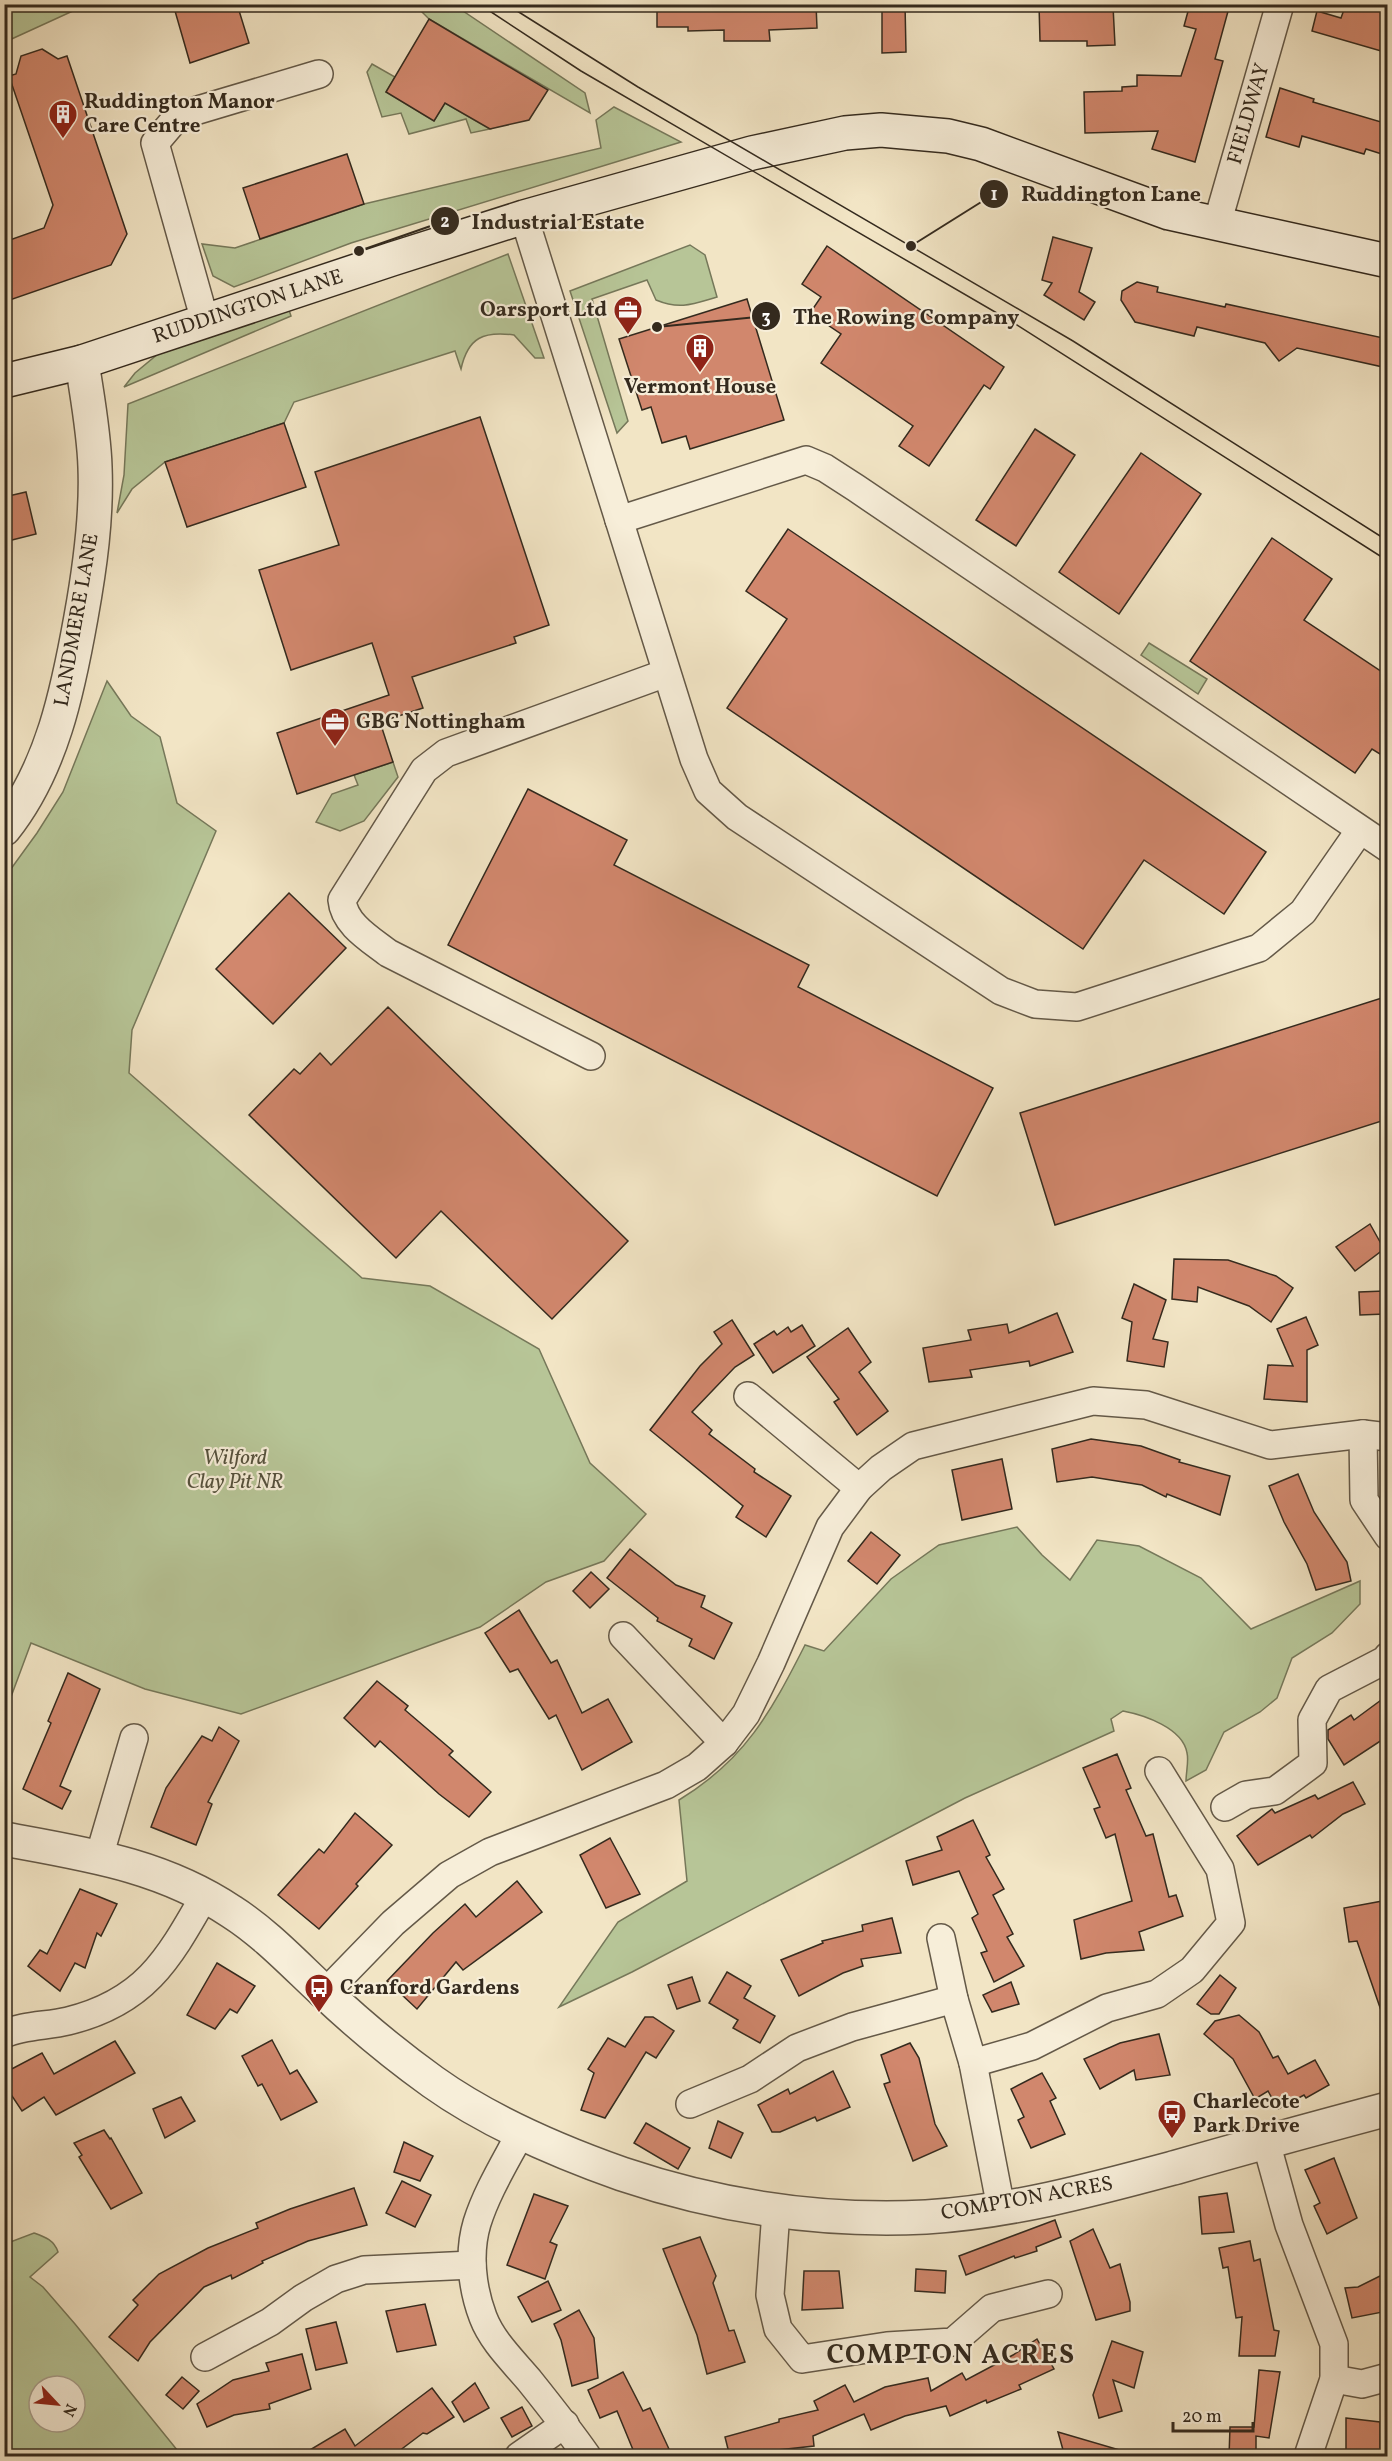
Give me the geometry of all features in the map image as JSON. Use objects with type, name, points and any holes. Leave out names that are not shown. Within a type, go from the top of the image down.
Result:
[{"type":"street","name":"FIELDWAY","points":[[1217,224],[1280,4]]},
{"type":"street","points":[[205,321],[155,143],[178,116],[319,74]]},
{"type":"street","name":"RUDDINGTON LANE","points":[[4,381],[82,362],[524,218],[752,153],[845,133],[881,130],[935,134],[981,144],[1169,213],[1388,261]]},
{"type":"street","points":[[524,218],[694,759],[708,791],[737,817],[1001,991],[1035,1005],[1077,1007],[1258,948],[1303,912],[1360,830]]},
{"type":"street","name":"LANDMERE LANE","points":[[4,829],[39,772],[55,732],[70,680],[90,570],[94,525],[95,466],[82,362]]},
{"type":"street","points":[[618,520],[806,460],[825,468],[1388,848]]},
{"type":"street","points":[[591,1056],[388,953],[362,933],[343,912],[342,900],[424,770],[447,753],[666,673]]},
{"type":"street","points":[[747,1396],[859,1488]]},
{"type":"street","points":[[325,1993],[393,1923],[448,1875],[490,1852],[666,1785],[698,1767],[724,1743],[751,1704],[830,1527],[859,1488],[880,1468],[913,1446],[1093,1401],[1146,1405],[1270,1445],[1375,1436],[1364,1500],[1388,1536]]},
{"type":"street","points":[[623,1636],[724,1743]]},
{"type":"street","points":[[1226,1807],[1246,1794],[1275,1791],[1313,1763],[1312,1720],[1329,1689],[1385,1660],[1388,1656]]},
{"type":"street","points":[[99,1857],[134,1738]]},
{"type":"street","points":[[973,2063],[1032,2046],[1107,2008],[1157,1994],[1192,1970],[1232,1923],[1220,1869],[1159,1771]]},
{"type":"street","name":"COMPTON ACRES","points":[[4,1839],[141,1867],[205,1895],[235,1913],[273,1944],[368,2032],[438,2085],[521,2132],[582,2160],[708,2200],[776,2211],[861,2218],[928,2217],[1001,2208],[1105,2186],[1388,2109]]},
{"type":"street","points":[[4,2034],[67,2022],[102,2011],[131,1995],[167,1960],[205,1895]]},
{"type":"street","points":[[941,1938],[954,1999],[973,2063],[1001,2208]]},
{"type":"street","points":[[690,2104],[750,2079],[797,2048],[852,2027],[954,1999]]},
{"type":"street","points":[[521,2132],[477,2222],[472,2245],[472,2265],[483,2318],[500,2345],[564,2424],[587,2457]]},
{"type":"street","points":[[1266,2142],[1289,2225],[1334,2343],[1334,2379],[1308,2457]]},
{"type":"street","points":[[776,2211],[770,2295],[778,2329],[802,2359],[887,2346],[953,2342],[992,2308],[1048,2294]]},
{"type":"street","points":[[205,2357],[270,2322],[303,2298],[336,2279],[364,2270],[472,2265]]},
{"type":"street","points":[[1334,2379],[1362,2384],[1388,2377]]},
{"type":"street","points":[[519,2457],[564,2424]]},
{"type":"green space","points":[[5,4],[86,4],[86,5],[5,42]]},
{"type":"green space","points":[[415,5],[454,5],[585,93],[590,113],[429,19]]},
{"type":"green space","points":[[372,64],[395,77],[386,92],[434,121],[445,103],[490,129],[471,133],[466,119],[409,134],[401,113],[382,117],[367,72]]},
{"type":"green space","points":[[614,107],[681,142],[351,243],[234,287],[213,276],[202,244],[235,248],[364,204],[601,148],[596,120]]},
{"type":"green space","points":[[690,245],[705,255],[717,297],[686,305],[672,305],[656,300],[647,280],[592,299],[628,421],[617,433],[570,291]]},
{"type":"green space","points":[[508,254],[544,358],[535,358],[514,335],[494,334],[479,338],[473,343],[464,358],[461,369],[455,351],[294,402],[284,423],[165,462],[132,489],[117,513],[124,475],[128,404]]},
{"type":"green space","points":[[289,310],[291,316],[124,387],[135,373],[158,354]]},
{"type":"green space","points":[[1149,643],[1207,679],[1198,694],[1141,655]]},
{"type":"green space","name":"Wilford Clay Pit NR","points":[[107,681],[131,716],[160,737],[177,803],[216,831],[132,1030],[129,1073],[362,1278],[430,1286],[539,1349],[590,1463],[646,1514],[604,1561],[546,1582],[480,1627],[241,1714],[145,1689],[31,1643],[5,1713],[5,877],[63,792]]},
{"type":"green space","points":[[393,762],[398,777],[364,821],[340,831],[316,822],[332,794],[358,785],[354,775]]},
{"type":"green space","points":[[1017,1527],[1042,1555],[1070,1580],[1097,1540],[1139,1546],[1201,1578],[1251,1629],[1360,1581],[1360,1604],[1332,1633],[1292,1658],[1277,1698],[1260,1712],[1224,1732],[1206,1770],[1186,1781],[1187,1753],[1178,1736],[1151,1719],[1123,1711],[1111,1719],[1114,1731],[965,1798],[632,1972],[559,2007],[618,1922],[687,1881],[679,1800],[722,1768],[754,1733],[768,1713],[805,1645],[824,1651],[891,1579],[939,1545]]},
{"type":"green space","points":[[34,2233],[52,2242],[58,2252],[30,2277],[43,2287],[75,2324],[182,2456],[5,2456],[5,2244]]},
{"type":"building","points":[[173,4],[237,4],[249,43],[190,63]]},
{"type":"building","points":[[657,4],[816,4],[817,28],[769,30],[770,41],[724,41],[724,30],[688,31],[688,27],[657,27]]},
{"type":"building","points":[[882,4],[905,4],[906,52],[882,53]]},
{"type":"building","points":[[1039,4],[1065,4],[1065,8],[1113,6],[1115,45],[1087,46],[1087,41],[1040,41]]},
{"type":"building","points":[[1190,4],[1230,4],[1215,59],[1223,61],[1195,162],[1152,149],[1158,131],[1085,133],[1084,92],[1122,91],[1122,87],[1137,86],[1137,75],[1181,76],[1196,29],[1184,26]]},
{"type":"building","points":[[1346,4],[1388,4],[1388,53],[1312,31],[1317,11],[1341,18]]},
{"type":"building","points":[[429,19],[548,90],[529,120],[490,129],[445,103],[434,121],[386,92]]},
{"type":"building","name":"Ruddington Manor Care Centre","points":[[42,49],[58,59],[67,56],[127,234],[111,265],[4,302],[4,242],[44,228],[53,205],[9,76],[16,74],[21,56]]},
{"type":"building","points":[[1280,88],[1314,99],[1313,102],[1388,124],[1388,156],[1366,149],[1364,154],[1302,136],[1299,147],[1266,137]]},
{"type":"building","points":[[347,154],[364,204],[260,239],[243,188]]},
{"type":"building","points":[[1053,237],[1092,248],[1079,292],[1095,302],[1084,320],[1044,295],[1052,283],[1042,280]]},
{"type":"building","points":[[827,246],[1004,367],[990,389],[984,385],[929,466],[899,446],[913,426],[821,363],[841,334],[810,313],[821,297],[802,284]]},
{"type":"building","points":[[1137,282],[1158,287],[1157,292],[1225,307],[1226,304],[1388,339],[1383,367],[1297,348],[1279,361],[1265,343],[1197,327],[1194,336],[1135,322],[1121,300],[1122,291]]},
{"type":"building","name":"Vermont House","points":[[747,299],[784,420],[690,449],[686,436],[662,443],[651,407],[642,410],[619,339]]},
{"type":"building","points":[[480,417],[549,625],[514,637],[516,643],[412,677],[423,708],[380,722],[393,762],[297,794],[277,733],[389,695],[372,643],[291,670],[259,570],[339,545],[315,472]]},
{"type":"building","points":[[284,423],[306,487],[187,527],[165,462]]},
{"type":"building","points":[[1035,429],[1075,455],[1016,546],[976,520]]},
{"type":"building","points":[[1141,453],[1201,494],[1119,614],[1059,572]]},
{"type":"building","points":[[26,492],[36,534],[4,542],[4,497]]},
{"type":"building","points":[[788,529],[1266,852],[1224,914],[1144,860],[1083,949],[727,708],[787,619],[746,591]]},
{"type":"building","points":[[1272,538],[1332,579],[1304,620],[1388,676],[1388,759],[1372,749],[1355,773],[1190,661]]},
{"type":"building","points":[[528,789],[627,840],[614,865],[809,965],[798,987],[993,1088],[937,1196],[448,945]]},
{"type":"building","points":[[289,893],[346,948],[273,1024],[216,969]]},
{"type":"building","points":[[1388,996],[1388,1119],[1055,1225],[1020,1113]]},
{"type":"building","points":[[388,1007],[628,1241],[552,1319],[441,1211],[396,1258],[249,1115],[294,1069],[300,1074],[320,1053],[331,1065]]},
{"type":"building","points":[[1370,1224],[1384,1249],[1355,1271],[1336,1247]]},
{"type":"building","points":[[1174,1259],[1228,1260],[1276,1276],[1293,1288],[1271,1322],[1249,1306],[1198,1287],[1197,1302],[1172,1299]]},
{"type":"building","points":[[1134,1284],[1166,1300],[1153,1339],[1168,1342],[1164,1367],[1127,1361],[1132,1322],[1122,1318]]},
{"type":"building","points":[[1384,1291],[1385,1314],[1360,1315],[1359,1292]]},
{"type":"building","points":[[1057,1313],[1073,1352],[1030,1366],[1029,1361],[970,1370],[972,1377],[929,1382],[923,1348],[971,1340],[968,1330],[1007,1324],[1009,1333]]},
{"type":"building","points":[[1306,1317],[1318,1345],[1307,1350],[1307,1402],[1264,1399],[1268,1365],[1293,1366],[1277,1329]]},
{"type":"building","points":[[732,1320],[754,1355],[735,1367],[692,1412],[712,1430],[709,1434],[755,1469],[754,1472],[791,1496],[766,1537],[736,1517],[743,1506],[650,1430],[700,1366],[722,1344],[714,1332]]},
{"type":"building","points":[[802,1325],[815,1346],[773,1373],[754,1344],[774,1331],[777,1335],[788,1327],[791,1332]]},
{"type":"building","points":[[848,1328],[871,1362],[859,1372],[888,1411],[857,1435],[834,1402],[839,1399],[807,1357]]},
{"type":"building","points":[[1091,1439],[1141,1446],[1180,1460],[1179,1462],[1230,1476],[1220,1515],[1167,1494],[1166,1497],[1142,1485],[1092,1477],[1057,1482],[1052,1449]]},
{"type":"building","points":[[1002,1459],[1012,1509],[962,1520],[952,1470]]},
{"type":"building","points":[[1298,1474],[1314,1512],[1347,1562],[1351,1581],[1316,1590],[1307,1564],[1284,1522],[1269,1486]]},
{"type":"building","points":[[871,1532],[900,1555],[877,1584],[848,1561]]},
{"type":"building","points":[[630,1549],[676,1585],[705,1596],[701,1607],[732,1623],[714,1659],[689,1646],[692,1639],[657,1621],[658,1618],[607,1578]]},
{"type":"building","points":[[591,1572],[609,1589],[590,1608],[573,1591]]},
{"type":"building","points":[[519,1610],[551,1663],[557,1660],[582,1713],[608,1699],[632,1742],[582,1770],[556,1715],[549,1719],[518,1669],[510,1672],[485,1633]]},
{"type":"building","points":[[68,1673],[100,1689],[60,1786],[71,1791],[62,1809],[23,1789],[51,1723],[48,1721]]},
{"type":"building","points":[[377,1681],[408,1706],[405,1710],[453,1751],[449,1755],[491,1792],[469,1817],[439,1794],[380,1741],[375,1747],[344,1718]]},
{"type":"building","points":[[1388,1695],[1388,1736],[1344,1765],[1328,1739],[1328,1730],[1351,1715],[1354,1720]]},
{"type":"building","points":[[219,1727],[239,1741],[208,1802],[212,1804],[196,1845],[151,1827],[166,1788],[202,1736],[212,1741]]},
{"type":"building","points":[[1117,1754],[1131,1788],[1126,1790],[1146,1836],[1153,1834],[1169,1897],[1176,1895],[1183,1916],[1139,1932],[1144,1950],[1106,1953],[1081,1959],[1074,1920],[1132,1901],[1115,1834],[1106,1838],[1094,1809],[1100,1807],[1083,1768]]},
{"type":"building","points":[[1353,1782],[1365,1804],[1343,1814],[1312,1838],[1310,1835],[1258,1865],[1237,1836],[1272,1809],[1275,1813],[1315,1795],[1318,1799]]},
{"type":"building","points":[[355,1813],[392,1845],[319,1929],[278,1895],[319,1849],[324,1853]]},
{"type":"building","points":[[973,1820],[990,1855],[986,1857],[1004,1889],[993,1895],[1013,1934],[1007,1937],[1024,1966],[994,1982],[981,1953],[987,1951],[972,1918],[978,1914],[959,1871],[913,1885],[906,1861],[942,1850],[937,1837]]},
{"type":"building","points":[[610,1838],[640,1894],[606,1908],[580,1855]]},
{"type":"building","points":[[517,1881],[542,1912],[463,1970],[456,1962],[417,2009],[387,1981],[433,1933],[465,1904],[476,1917]]},
{"type":"building","points":[[80,1889],[117,1904],[101,1936],[97,1933],[85,1968],[75,1963],[60,1991],[28,1966],[40,1950],[47,1954]]},
{"type":"building","points":[[1388,1900],[1388,2018],[1384,2019],[1357,1941],[1349,1942],[1344,1908]]},
{"type":"building","points":[[892,1918],[901,1953],[861,1959],[863,1966],[843,1973],[799,1996],[781,1960],[823,1943],[822,1941],[863,1931],[862,1925]]},
{"type":"building","points":[[217,1963],[255,1986],[237,2013],[230,2009],[215,2029],[187,2015]]},
{"type":"building","points":[[727,1972],[751,1986],[744,1998],[775,2016],[760,2043],[733,2028],[738,2020],[709,2003]]},
{"type":"building","points":[[1220,1975],[1236,1988],[1219,2014],[1211,2014],[1197,2004]]},
{"type":"building","points":[[692,1977],[700,2001],[677,2009],[668,1985]]},
{"type":"building","points":[[1011,1982],[1019,2004],[992,2012],[983,1995]]},
{"type":"building","points":[[1239,2015],[1259,2032],[1273,2058],[1278,2056],[1288,2074],[1315,2060],[1329,2085],[1306,2098],[1304,2095],[1278,2109],[1268,2091],[1255,2099],[1233,2059],[1204,2034],[1215,2021]]},
{"type":"building","points":[[645,2017],[653,2017],[674,2031],[656,2058],[646,2052],[605,2118],[581,2110],[594,2073],[588,2069],[608,2038],[625,2047]]},
{"type":"building","points":[[1159,2034],[1170,2075],[1136,2080],[1134,2070],[1100,2089],[1084,2059],[1120,2043]]},
{"type":"building","points":[[272,2040],[290,2074],[297,2070],[317,2102],[281,2120],[262,2084],[258,2086],[242,2056]]},
{"type":"building","points":[[115,2041],[135,2073],[56,2115],[44,2097],[22,2111],[4,2084],[4,2073],[42,2053],[54,2074]]},
{"type":"building","points":[[910,2043],[919,2058],[935,2124],[947,2146],[913,2161],[884,2084],[890,2082],[881,2055]]},
{"type":"building","points":[[833,2071],[850,2107],[817,2121],[815,2117],[780,2132],[772,2132],[758,2105],[788,2089],[790,2094]]},
{"type":"building","points":[[1042,2073],[1056,2098],[1050,2101],[1065,2134],[1031,2148],[1018,2120],[1024,2117],[1011,2089]]},
{"type":"building","points":[[181,2097],[195,2121],[165,2138],[153,2109]]},
{"type":"building","points":[[718,2121],[743,2133],[731,2158],[709,2148]]},
{"type":"building","points":[[646,2123],[690,2148],[678,2169],[634,2143]]},
{"type":"building","points":[[104,2130],[111,2138],[142,2193],[111,2209],[79,2157],[82,2155],[74,2143]]},
{"type":"building","points":[[404,2142],[433,2156],[420,2181],[394,2172]]},
{"type":"building","points":[[1334,2158],[1357,2218],[1327,2234],[1314,2206],[1320,2203],[1305,2170]]},
{"type":"building","points":[[402,2181],[431,2195],[415,2227],[386,2213]]},
{"type":"building","points":[[354,2188],[367,2225],[308,2241],[262,2261],[263,2263],[232,2279],[231,2275],[204,2287],[150,2342],[138,2361],[109,2337],[138,2305],[133,2300],[159,2274],[208,2248],[258,2228],[256,2223]]},
{"type":"building","points":[[1227,2193],[1234,2232],[1202,2234],[1199,2197]]},
{"type":"building","points":[[534,2194],[568,2206],[550,2242],[557,2245],[545,2279],[507,2265]]},
{"type":"building","points":[[1055,2220],[1061,2237],[1036,2247],[1037,2251],[1015,2258],[1014,2256],[966,2275],[959,2256]]},
{"type":"building","points":[[1093,2229],[1110,2268],[1120,2264],[1130,2302],[1130,2311],[1096,2320],[1070,2241]]},
{"type":"building","points":[[700,2237],[716,2276],[713,2283],[729,2331],[734,2330],[745,2362],[707,2374],[697,2335],[663,2249]]},
{"type":"building","points":[[1250,2241],[1254,2261],[1260,2259],[1274,2330],[1279,2331],[1275,2356],[1239,2356],[1242,2317],[1236,2318],[1228,2267],[1223,2268],[1219,2248]]},
{"type":"building","points":[[916,2269],[946,2271],[945,2293],[915,2291]]},
{"type":"building","points":[[804,2271],[839,2271],[843,2308],[802,2310]]},
{"type":"building","points":[[1388,2272],[1388,2311],[1352,2318],[1345,2288],[1358,2287]]},
{"type":"building","points":[[548,2281],[561,2310],[532,2322],[518,2297]]},
{"type":"building","points":[[425,2304],[436,2345],[397,2352],[386,2311]]},
{"type":"building","points":[[579,2310],[594,2338],[598,2378],[572,2386],[561,2340],[554,2324]]},
{"type":"building","points":[[336,2322],[347,2363],[316,2370],[306,2329]]},
{"type":"building","points":[[1037,2339],[1054,2369],[1019,2385],[1021,2389],[987,2403],[986,2400],[950,2416],[946,2406],[905,2416],[871,2430],[864,2414],[813,2436],[814,2446],[778,2450],[779,2457],[730,2457],[725,2437],[779,2422],[779,2419],[818,2410],[814,2401],[845,2385],[854,2402],[885,2387],[928,2378],[931,2391],[962,2373],[966,2380],[1013,2355]]},
{"type":"building","points":[[1112,2341],[1143,2352],[1134,2388],[1113,2380],[1122,2411],[1099,2418],[1093,2395]]},
{"type":"building","points":[[302,2354],[311,2389],[269,2404],[270,2409],[234,2415],[207,2427],[197,2404],[233,2380],[269,2371],[266,2363]]},
{"type":"building","points":[[1259,2370],[1280,2372],[1269,2438],[1256,2436],[1256,2457],[1229,2457],[1230,2427],[1254,2427]]},
{"type":"building","points":[[623,2372],[643,2411],[650,2408],[669,2449],[664,2451],[666,2457],[636,2457],[617,2411],[600,2418],[588,2390]]},
{"type":"building","points":[[182,2377],[199,2391],[183,2409],[166,2395]]},
{"type":"building","points":[[475,2383],[489,2408],[464,2422],[452,2402]]},
{"type":"building","points":[[432,2388],[454,2417],[427,2434],[423,2433],[391,2457],[298,2457],[345,2429],[355,2446]]},
{"type":"building","points":[[522,2407],[532,2426],[512,2437],[501,2418]]},
{"type":"building","points":[[1346,2418],[1380,2422],[1380,2457],[1346,2454]]},
{"type":"building","points":[[1058,2432],[1123,2451],[1122,2457],[1065,2457]]},
{"type":"tram line","points":[[479,4],[581,71],[1014,323],[1388,561]]},
{"type":"tram line","points":[[506,4],[638,87],[1073,341],[1388,541]]},
{"type":"place","name":"Ruddington Manor Care Centre","points":[[63,140]]},
{"type":"place","name":"Ruddington Lane","points":[[911,246]]},
{"type":"place","name":"Industrial Estate","points":[[359,251]]},
{"type":"place","name":"The Rowing Company","points":[[657,327]]},
{"type":"place","name":"Oarsport Ltd","points":[[628,336]]},
{"type":"place","name":"Vermont House","points":[[700,374]]},
{"type":"place","name":"GBG Nottingham","points":[[335,748]]},
{"type":"place","name":"Cranford Gardens","points":[[319,2014]]},
{"type":"place","name":"Charlecote Park Drive","points":[[1172,2140]]},
{"type":"district","name":"COMPTON ACRES","points":[[951,2356]]}]
